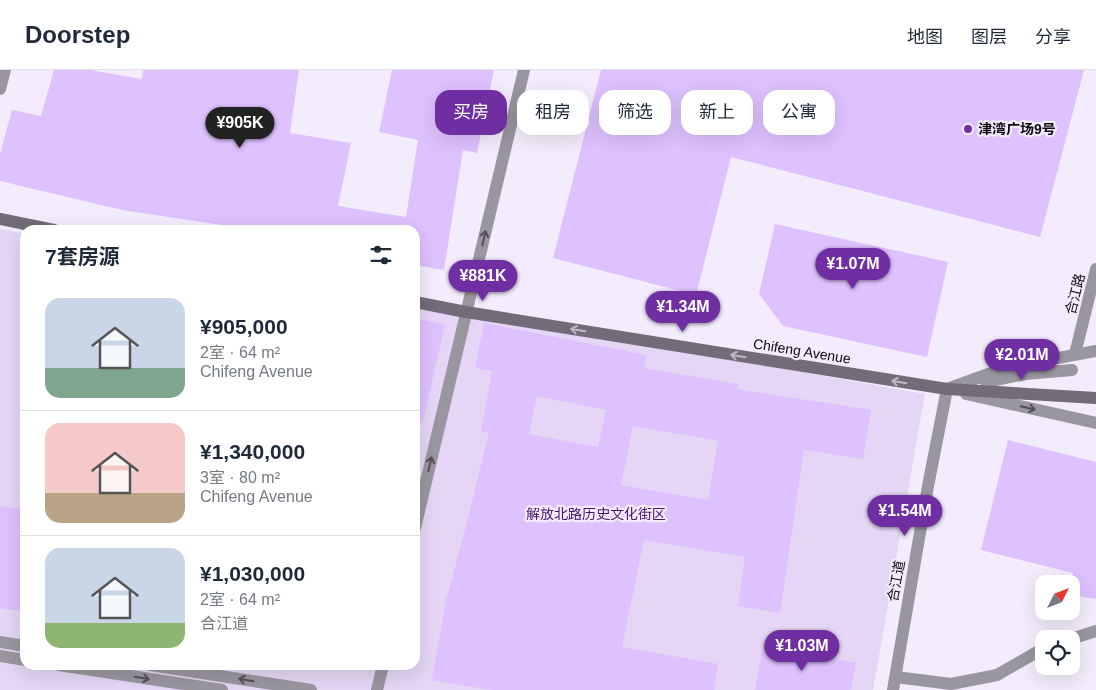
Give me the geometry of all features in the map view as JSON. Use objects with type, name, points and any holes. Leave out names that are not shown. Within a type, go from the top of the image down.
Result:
[{"type":"main road","points":[[0,219],[29,225]]},
{"type":"main road","name":"Chifeng Avenue","points":[[420,303],[947,389],[1096,398]]},
{"type":"street","points":[[0,89],[5,70]]},
{"type":"street","points":[[420,507],[524,70]]},
{"type":"street","name":"合江路","points":[[1075,354],[1096,269]]},
{"type":"street","points":[[947,389],[1005,368],[1096,351]]},
{"type":"street","points":[[947,389],[1025,374],[1072,370]]},
{"type":"street","points":[[947,389],[1096,423]]},
{"type":"street","name":"合江道","points":[[893,690],[928,486],[947,389]]},
{"type":"street","points":[[1080,636],[1096,631]]},
{"type":"street","points":[[0,642],[20,645]]},
{"type":"street","points":[[896,677],[951,684],[997,675],[1035,653]]},
{"type":"street","points":[[0,656],[20,659]]},
{"type":"street","points":[[92,670],[222,690]]},
{"type":"street","points":[[182,670],[311,690]]},
{"type":"street","points":[[377,690],[381,670]]},
{"type":"green space","name":"解放北路历史文化街区","points":[[0,229],[20,233],[20,670],[420,670],[420,304],[925,394],[873,690],[0,690]]},
{"type":"building","points":[[54,70],[90,70],[142,79],[143,70],[299,70],[290,133],[351,143],[338,206],[406,217],[418,140],[379,132],[392,70],[494,70],[490,90],[435,90],[435,135],[481,135],[477,153],[463,150],[444,270],[420,266],[420,225],[222,225],[122,210],[0,181],[0,154],[12,110],[41,116]]},
{"type":"building","points":[[601,70],[1084,70],[1040,237],[731,157],[696,295],[553,258],[584,135],[589,135],[589,117]]},
{"type":"building","points":[[775,224],[948,262],[927,357],[783,326],[759,294]]},
{"type":"building","points":[[420,319],[445,325],[423,421],[420,421]]},
{"type":"building","points":[[484,323],[647,355],[644,368],[738,384],[737,389],[871,410],[863,459],[804,450],[780,613],[738,606],[745,557],[644,540],[622,647],[718,664],[714,690],[491,690],[432,680],[447,594],[489,433],[481,432],[492,371],[475,368]],"holes":[[[537,396],[606,410],[598,447],[529,434]],[[633,426],[718,441],[708,500],[621,485]]]},
{"type":"building","points":[[1008,440],[1096,462],[1096,599],[1080,596],[1080,575],[1073,575],[1073,573],[981,550]]},
{"type":"building","points":[[0,506],[20,509],[20,611],[0,608]]},
{"type":"building","points":[[763,645],[856,663],[851,690],[755,690]]},
{"type":"place","name":"津湾广场9号","points":[[968,129]]}]
